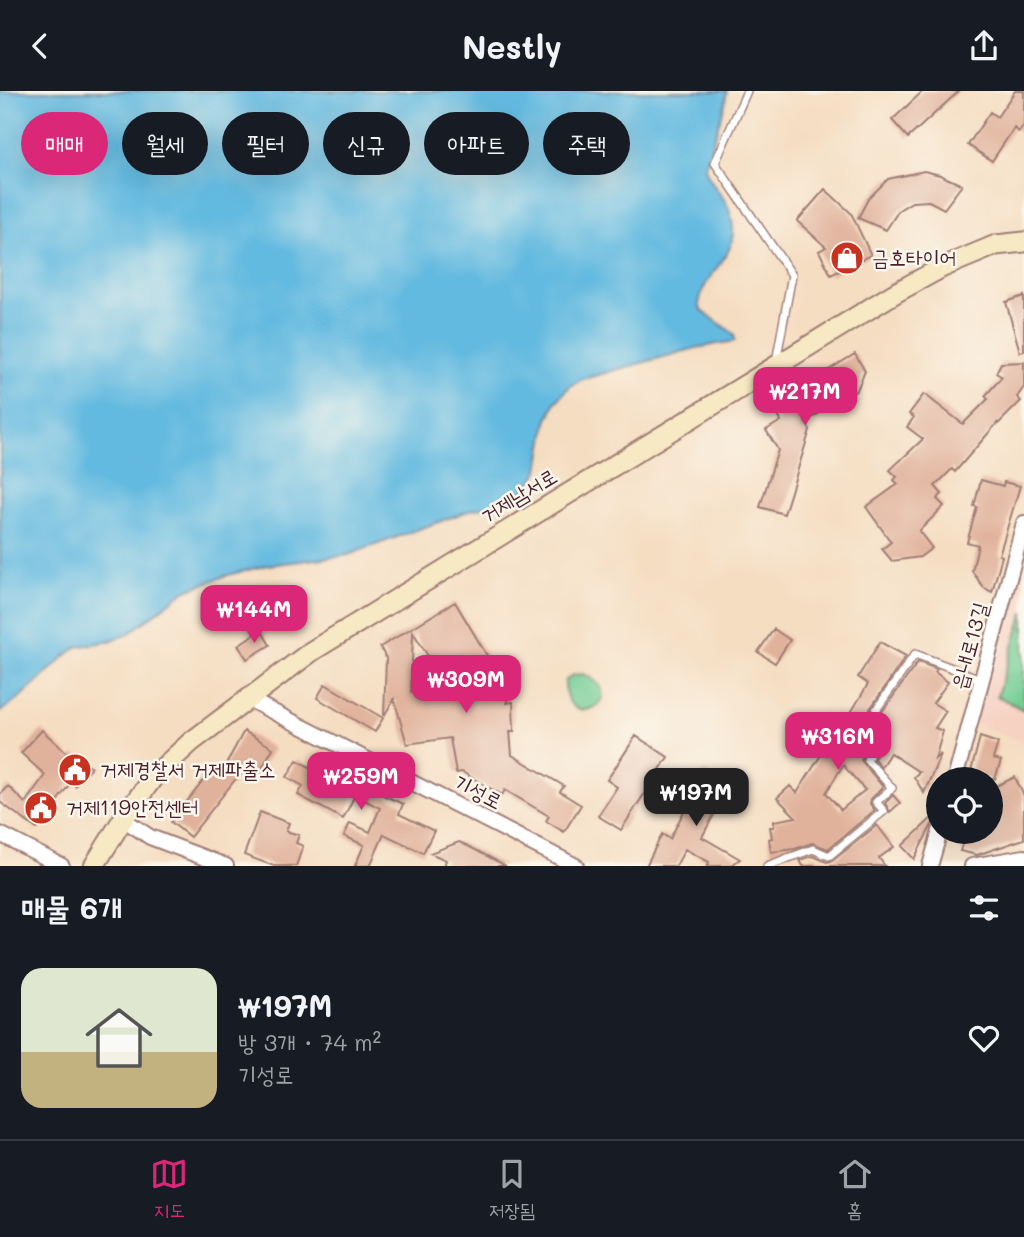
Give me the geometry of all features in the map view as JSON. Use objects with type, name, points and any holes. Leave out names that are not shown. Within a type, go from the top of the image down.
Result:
[{"type":"main road","name":"거제남서로","points":[[94,866],[153,776],[191,742],[312,651],[895,293],[943,267],[996,245],[1024,242]]},
{"type":"street","name":"읍내로13길","points":[[958,767],[1024,523]]},
{"type":"street","name":"기성로","points":[[248,699],[576,866]]},
{"type":"street","points":[[123,819],[150,837],[226,866]]},
{"type":"street","points":[[0,834],[62,866]]},
{"type":"street","points":[[930,866],[936,844]]},
{"type":"street","points":[[976,866],[1024,857]]},
{"type":"lane","points":[[747,91],[715,163],[792,275],[776,366]]},
{"type":"lane","points":[[767,866],[813,849],[829,856],[884,811],[876,802],[892,788],[867,760],[874,746],[876,710],[915,654],[983,680]]},
{"type":"shaded area","points":[[1024,523],[1024,743],[971,722]]},
{"type":"green space","points":[[1024,612],[1024,710],[997,696]]},
{"type":"green space","points":[[583,674],[597,683],[602,693],[600,702],[584,710],[574,707],[567,698],[565,681],[573,675]]},
{"type":"water","points":[[0,91],[727,91],[705,167],[729,209],[733,226],[732,239],[729,250],[703,291],[699,304],[701,310],[734,334],[735,341],[696,348],[583,379],[569,387],[555,403],[547,422],[539,470],[531,483],[497,504],[471,510],[348,555],[268,565],[186,590],[128,634],[77,647],[0,712]]},
{"type":"building","points":[[923,91],[959,91],[908,138],[892,120]]},
{"type":"building","points":[[1015,91],[1024,91],[1024,125],[1019,132],[1014,128],[992,161],[968,145],[990,112],[997,117]]},
{"type":"building","points":[[924,171],[962,185],[944,209],[929,201],[912,202],[899,210],[886,230],[858,218],[868,199],[888,179]]},
{"type":"building","points":[[825,189],[851,213],[871,255],[831,275],[819,251],[826,247],[797,221]]},
{"type":"building","points":[[1024,296],[1024,351],[1020,352],[1006,302]]},
{"type":"building","points":[[855,354],[865,371],[857,390],[805,422],[810,430],[784,514],[760,507],[778,450],[766,430],[781,421],[776,412],[811,390],[807,383]]},
{"type":"building","points":[[1024,362],[1024,387],[1017,397],[1021,401],[997,425],[998,422],[955,472],[952,469],[935,486],[942,494],[937,499],[944,506],[919,531],[932,548],[920,557],[892,561],[882,549],[891,542],[866,507],[898,484],[894,480],[897,477],[890,470],[923,439],[907,427],[914,417],[909,414],[924,394],[963,424],[988,399],[985,396],[1002,377],[996,373],[1001,363]]},
{"type":"building","points":[[981,480],[1003,486],[1004,482],[1020,486],[999,555],[1002,556],[992,592],[983,587],[972,571],[978,545],[967,542]]},
{"type":"building","points":[[455,602],[489,659],[446,685],[413,632],[411,692],[443,687],[434,693],[500,689],[500,695],[507,694],[507,703],[513,702],[514,731],[510,731],[512,755],[564,786],[560,792],[581,805],[564,832],[546,821],[549,816],[505,790],[502,795],[462,772],[456,773],[450,738],[407,744],[394,699],[384,716],[386,658],[380,647]]},
{"type":"building","points":[[774,629],[790,640],[775,663],[758,652]]},
{"type":"building","points":[[261,630],[270,645],[247,659],[238,645]]},
{"type":"building","points":[[880,642],[906,656],[870,709],[868,744],[861,760],[883,787],[871,799],[870,804],[875,810],[828,849],[812,843],[795,849],[771,852],[770,827],[774,827],[774,821],[796,817],[777,798],[790,786],[797,793],[828,744],[820,740],[836,715],[846,721],[868,684],[858,677]],"holes":[[[843,765],[865,790],[841,810],[826,793]]]},
{"type":"building","points":[[918,662],[937,669],[935,672],[948,682],[933,703],[946,711],[935,728],[943,731],[935,759],[941,754],[935,767],[926,767],[924,793],[914,777],[919,772],[890,753],[881,767],[874,759],[880,747],[882,712]]},
{"type":"building","points":[[325,684],[383,718],[375,732],[317,698]]},
{"type":"building","points":[[42,730],[72,758],[75,754],[91,767],[75,786],[71,782],[37,829],[0,802],[0,794],[8,786],[25,803],[45,775],[21,753]]},
{"type":"building","points":[[244,731],[273,748],[256,779],[242,771],[190,837],[171,822],[211,771],[219,777]]},
{"type":"building","points":[[636,736],[668,757],[621,830],[598,816],[617,787],[607,780]]},
{"type":"building","points":[[980,737],[998,743],[993,759],[1001,761],[999,767],[972,767]]},
{"type":"building","points":[[297,760],[352,790],[356,783],[403,804],[399,814],[434,831],[423,853],[384,834],[370,866],[355,866],[364,845],[344,836],[350,823],[370,832],[380,808],[355,795],[343,819],[298,795],[303,786],[287,777]]},
{"type":"building","points":[[704,771],[730,784],[702,837],[740,859],[730,866],[707,866],[709,862],[685,849],[676,866],[646,866],[662,834],[670,839]]},
{"type":"building","points":[[1015,777],[1024,796],[1024,839],[977,855],[960,851],[962,844],[1003,844],[1003,783]]},
{"type":"building","points":[[893,795],[900,803],[890,812],[885,803]]},
{"type":"building","points":[[260,812],[289,823],[286,831],[299,835],[296,843],[303,846],[296,866],[274,866],[244,855]]},
{"type":"building","points":[[926,824],[926,836],[914,859],[902,846]]},
{"type":"building","points":[[877,825],[894,847],[879,858],[885,866],[803,866],[800,860],[813,856],[827,862],[832,861]]},
{"type":"building","points":[[459,842],[506,866],[444,866],[446,860],[430,853]]},
{"type":"place","name":"금호타이어","points":[[847,258]]},
{"type":"place","name":"거제경찰서 거제파출소","points":[[75,770]]},
{"type":"place","name":"거제119안전센터","points":[[41,808]]}]
